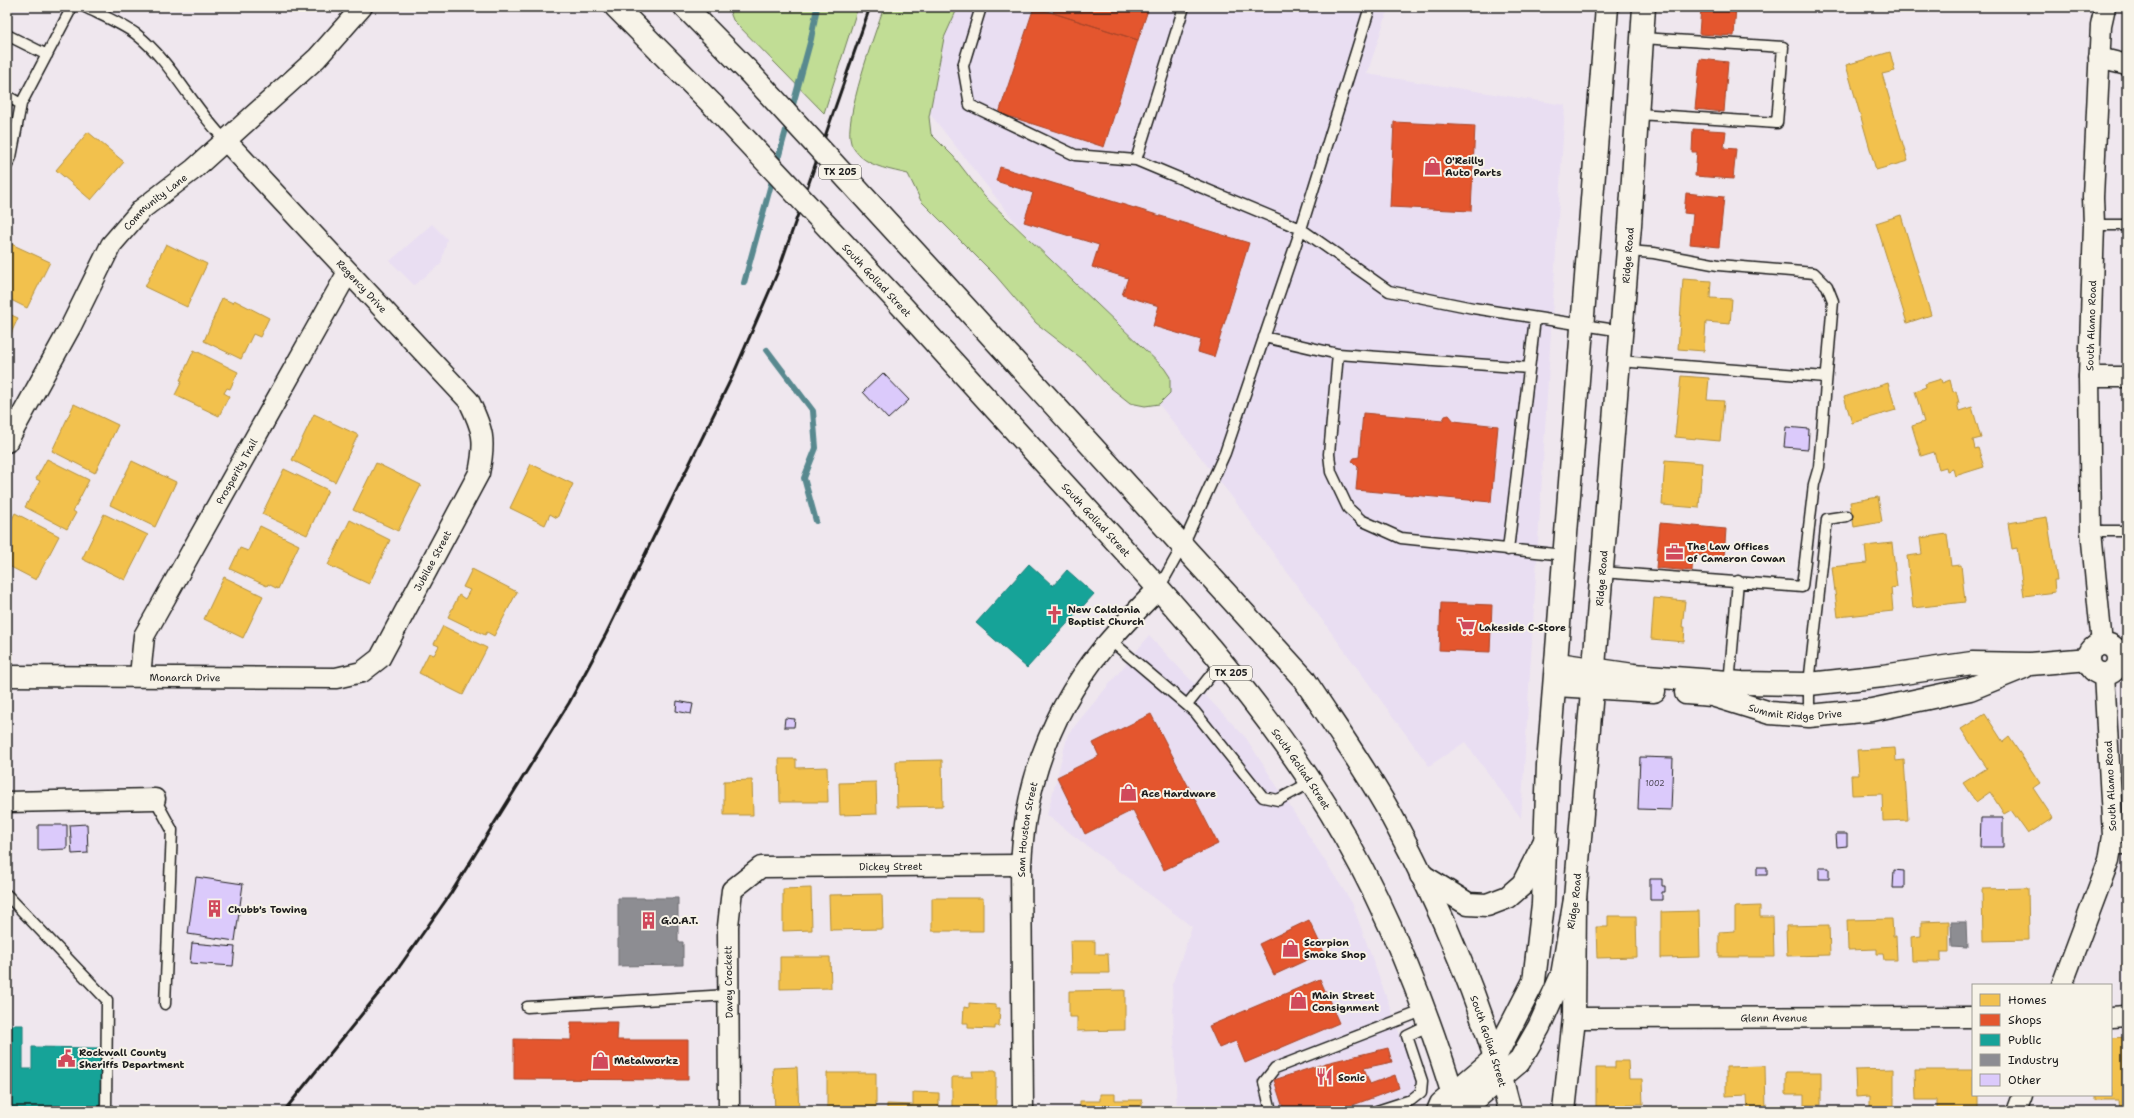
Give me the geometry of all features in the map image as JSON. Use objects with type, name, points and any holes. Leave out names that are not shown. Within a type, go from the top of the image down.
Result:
[{"type":"main road","name":"South Goliad Street","points":[[616,7],[713,105],[899,304],[1159,588],[1222,661],[1263,713],[1311,782],[1372,886],[1407,964],[1428,1017],[1457,1105]]},
{"type":"main road","name":"South Goliad Street","points":[[684,7],[748,72],[933,272],[1304,679],[1352,752],[1392,817],[1420,875],[1467,976],[1510,1111]]},
{"type":"main road","name":"Ridge Road","points":[[1438,1111],[1441,1104],[1457,1105],[1497,1068],[1534,981],[1543,904],[1548,765],[1557,675],[1564,555],[1607,7]]},
{"type":"main road","name":"Ridge Road","points":[[1497,1068],[1519,1062],[1539,1027],[1562,975],[1575,898],[1622,331],[1638,114],[1644,7]]},
{"type":"main road","points":[[2098,659],[2109,673],[2117,667],[2123,658]]},
{"type":"main road","name":"Summit Ridge Drive","points":[[1557,675],[1593,678],[1633,675],[1728,691],[1883,676],[1972,663],[2030,664],[2098,659]]},
{"type":"main road","name":"Summit Ridge Drive","points":[[1728,691],[1770,713],[1809,716],[1872,710],[1970,689],[2030,664]]},
{"type":"main road","points":[[1420,875],[1468,904],[1487,905],[1508,897],[1523,884],[1546,839]]},
{"type":"main road","points":[[1564,1111],[1574,1018],[1575,898]]},
{"type":"street","name":"Community Lane","points":[[7,442],[71,326],[111,245],[142,210],[194,170],[318,58],[362,7]]},
{"type":"street","name":"South Alamo Road","points":[[2062,984],[2108,860],[2119,849],[2113,836],[2098,659],[2091,531],[2090,377],[2094,225],[2093,197],[2101,25],[2105,7]]},
{"type":"street","points":[[2099,58],[2127,65]]},
{"type":"street","name":"Regency Drive","points":[[226,141],[469,401],[482,427],[483,440]]},
{"type":"street","name":"Prosperity Trail","points":[[140,676],[144,636],[348,272]]},
{"type":"street","points":[[2090,377],[2127,377]]},
{"type":"street","name":"Jubilee Street","points":[[362,672],[380,658],[479,473],[484,452],[483,440]]},
{"type":"street","name":"Sam Houston Street","points":[[1023,1111],[1021,865],[1022,834],[1032,781],[1047,738],[1060,710],[1086,670],[1110,640],[1159,588]]},
{"type":"street","name":"Monarch Drive","points":[[7,676],[336,678],[362,672]]},
{"type":"street","points":[[7,802],[155,799]]},
{"type":"street","name":"Dickey Street","points":[[761,867],[1021,865]]},
{"type":"street","name":"Davey Crockett","points":[[729,1111],[728,926],[732,890],[761,867]]},
{"type":"street","points":[[2112,1017],[2127,1016]]},
{"type":"street","name":"Glenn Avenue","points":[[1574,1018],[1972,1017]]},
{"type":"street","points":[[2016,1111],[2022,1096]]},
{"type":"lane","points":[[7,165],[11,157],[21,104],[72,7]]},
{"type":"lane","points":[[85,7],[135,33],[156,53],[209,124],[226,141]]},
{"type":"lane","points":[[981,7],[963,66],[970,105],[1075,156],[1136,160],[1301,229],[1389,291],[1535,318],[1622,331]]},
{"type":"lane","points":[[1136,160],[1184,7]]},
{"type":"lane","points":[[1159,588],[1183,545],[1225,453],[1301,229],[1370,7]]},
{"type":"lane","points":[[7,35],[47,55]]},
{"type":"lane","points":[[1638,114],[1777,123],[1783,47],[1642,38]]},
{"type":"lane","points":[[7,96],[21,104]]},
{"type":"lane","points":[[2094,225],[2127,225]]},
{"type":"lane","points":[[1602,572],[1802,587],[1814,484],[1819,467],[1833,301],[1827,286],[1814,273],[1718,265],[1654,253],[1628,251]]},
{"type":"lane","points":[[1508,550],[1535,318]]},
{"type":"lane","points":[[1264,336],[1338,354],[1529,368]]},
{"type":"lane","points":[[1338,354],[1329,454],[1331,472],[1348,508],[1361,520],[1401,538],[1564,555]]},
{"type":"lane","points":[[1619,361],[1826,377]]},
{"type":"lane","points":[[1809,716],[1809,684],[1827,520],[1847,516]]},
{"type":"lane","points":[[2091,531],[2127,531]]},
{"type":"lane","points":[[1728,691],[1738,581]]},
{"type":"lane","points":[[1110,640],[1195,712],[1263,798],[1278,800],[1311,782]]},
{"type":"lane","points":[[1187,705],[1222,661]]},
{"type":"lane","points":[[155,799],[172,830],[165,1004]]},
{"type":"lane","points":[[7,895],[107,1000],[106,1111]]},
{"type":"lane","points":[[527,1007],[728,995]]},
{"type":"lane","points":[[1271,1111],[1264,1082],[1275,1068],[1428,1017]]},
{"type":"lane","points":[[1377,1111],[1411,1100],[1421,1092],[1422,1081],[1407,1036],[1428,1017]]},
{"type":"shaded area","points":[[944,7],[1389,7],[1367,74],[1565,105],[1521,818],[1465,742],[1429,766],[1232,497],[916,96]]},
{"type":"shaded area","points":[[432,224],[447,239],[441,264],[414,285],[390,261]]},
{"type":"shaded area","points":[[1149,636],[1246,738],[1352,903],[1423,1098],[1398,1111],[1177,1111],[1172,985],[1192,927],[1047,815],[1068,734]]},
{"type":"green space","points":[[728,7],[858,7],[824,113],[733,20]]},
{"type":"green space","points":[[884,7],[958,7],[944,38],[929,117],[931,134],[954,157],[984,196],[1164,368],[1170,377],[1170,393],[1159,404],[1145,406],[1130,403],[1106,384],[1085,361],[1036,323],[996,276],[921,201],[908,174],[882,168],[870,163],[860,156],[853,148],[850,132],[856,97],[867,55]]},
{"type":"building: Homes","points":[[1890,52],[1895,71],[1882,74],[1908,161],[1876,170],[1846,65]]},
{"type":"building: Homes","points":[[88,132],[124,162],[91,200],[56,170]]},
{"type":"building: Homes","points":[[1901,215],[1931,315],[1907,323],[1876,223]]},
{"type":"building: Homes","points":[[7,242],[50,262],[27,308],[7,298]]},
{"type":"building: Homes","points":[[166,244],[207,264],[187,307],[145,287]]},
{"type":"building: Homes","points":[[1683,279],[1711,281],[1710,298],[1732,299],[1730,324],[1706,322],[1704,351],[1678,349]]},
{"type":"building: Homes","points":[[222,298],[233,303],[234,300],[269,318],[260,337],[253,334],[241,359],[204,341]]},
{"type":"building: Homes","points":[[7,313],[18,318],[7,342]]},
{"type":"building: Homes","points":[[194,350],[238,372],[230,389],[227,388],[224,393],[229,396],[219,416],[175,395],[182,381],[180,380]]},
{"type":"building: Homes","points":[[1681,376],[1709,378],[1707,400],[1724,401],[1720,441],[1675,437]]},
{"type":"building: Homes","points":[[1941,379],[1942,383],[1950,380],[1953,392],[1956,391],[1959,411],[1972,407],[1981,438],[1973,440],[1975,449],[1978,448],[1984,467],[1955,476],[1953,469],[1947,471],[1946,467],[1939,469],[1934,452],[1921,456],[1912,426],[1924,422],[1915,391],[1926,387],[1925,384]]},
{"type":"building: Homes","points":[[1888,383],[1896,410],[1852,423],[1844,397]]},
{"type":"building: Homes","points":[[74,404],[118,425],[95,473],[52,451]]},
{"type":"building: Homes","points":[[314,414],[358,435],[335,482],[292,460]]},
{"type":"building: Homes","points":[[47,459],[89,480],[73,511],[76,513],[67,529],[25,507],[40,481],[36,479]]},
{"type":"building: Homes","points":[[1665,460],[1702,463],[1699,508],[1662,505]]},
{"type":"building: Homes","points":[[132,461],[176,482],[155,527],[110,505]]},
{"type":"building: Homes","points":[[376,463],[421,485],[398,531],[353,510]]},
{"type":"building: Homes","points":[[531,464],[573,484],[557,518],[550,514],[545,525],[510,508]]},
{"type":"building: Homes","points":[[284,469],[328,490],[307,535],[262,514]]},
{"type":"building: Homes","points":[[1878,497],[1882,522],[1854,527],[1850,502]]},
{"type":"building: Homes","points":[[15,513],[59,536],[36,580],[7,565],[7,529]]},
{"type":"building: Homes","points":[[104,514],[148,535],[125,580],[82,559]]},
{"type":"building: Homes","points":[[2047,517],[2057,580],[2054,580],[2055,592],[2024,596],[2017,548],[2012,549],[2008,523]]},
{"type":"building: Homes","points":[[350,520],[390,540],[369,584],[328,565]]},
{"type":"building: Homes","points":[[260,526],[299,545],[278,589],[268,584],[267,586],[230,569],[240,548],[248,551]]},
{"type":"building: Homes","points":[[1947,534],[1951,566],[1961,565],[1965,602],[1913,608],[1907,556],[1922,554],[1920,538]]},
{"type":"building: Homes","points":[[1892,543],[1897,587],[1891,588],[1893,611],[1838,617],[1832,567],[1867,563],[1865,546]]},
{"type":"building: Homes","points":[[472,569],[517,592],[494,636],[487,632],[485,635],[448,617],[459,595],[465,599],[470,590],[463,587]]},
{"type":"building: Homes","points":[[224,577],[263,596],[243,638],[204,619]]},
{"type":"building: Homes","points":[[1654,598],[1685,601],[1682,627],[1685,627],[1684,642],[1651,639]]},
{"type":"building: Homes","points":[[443,626],[487,648],[463,695],[419,673],[429,653],[434,655],[439,646],[434,644]]},
{"type":"building: Homes","points":[[1985,714],[2003,742],[2009,737],[2040,783],[2033,788],[2053,818],[2028,834],[2011,810],[2004,814],[1990,792],[1976,802],[1963,783],[1987,768],[1961,729]]},
{"type":"building: Homes","points":[[1895,748],[1896,761],[1904,760],[1908,820],[1883,821],[1882,794],[1852,795],[1851,775],[1859,775],[1857,750]]},
{"type":"building: Homes","points":[[779,759],[796,759],[796,768],[827,767],[828,802],[780,802]]},
{"type":"building: Homes","points":[[942,760],[943,806],[897,807],[896,761]]},
{"type":"building: Homes","points":[[752,780],[753,815],[724,815],[724,781]]},
{"type":"building: Homes","points":[[876,782],[877,814],[840,815],[839,783]]},
{"type":"building: Homes","points":[[811,888],[812,930],[783,931],[783,889]]},
{"type":"building: Homes","points":[[2028,888],[2029,940],[1983,941],[1982,889]]},
{"type":"building: Homes","points":[[882,894],[883,929],[830,930],[829,895]]},
{"type":"building: Homes","points":[[932,898],[983,898],[983,931],[932,931]]},
{"type":"building: Homes","points":[[1760,906],[1760,917],[1773,917],[1774,957],[1719,957],[1719,932],[1735,931],[1735,907]]},
{"type":"building: Homes","points":[[1699,911],[1700,957],[1661,958],[1661,912]]},
{"type":"building: Homes","points":[[1608,916],[1636,916],[1637,957],[1597,958],[1596,927],[1608,927]]},
{"type":"building: Homes","points":[[1892,919],[1893,936],[1896,936],[1897,960],[1884,960],[1883,954],[1877,954],[1877,949],[1848,950],[1847,920]]},
{"type":"building: Homes","points":[[1949,921],[1949,952],[1941,952],[1941,961],[1912,961],[1911,937],[1921,936],[1921,922]]},
{"type":"building: Homes","points":[[1829,925],[1830,955],[1787,956],[1786,926]]},
{"type":"building: Homes","points":[[1070,941],[1095,941],[1095,954],[1108,954],[1109,973],[1071,973]]},
{"type":"building: Homes","points":[[2127,952],[2127,968],[2122,966]]},
{"type":"building: Homes","points":[[780,957],[830,957],[831,988],[780,989]]},
{"type":"building: Homes","points":[[1125,990],[1125,1030],[1077,1031],[1077,1017],[1069,1017],[1069,991]]},
{"type":"building: Homes","points":[[969,1003],[996,1005],[996,1008],[1000,1008],[999,1026],[995,1026],[995,1029],[968,1028],[968,1023],[963,1023],[964,1007],[969,1008]]},
{"type":"building: Homes","points":[[2127,1037],[2127,1111],[2118,1111],[2117,1100],[2096,1100],[2096,1096],[2112,1096],[2112,1038]]},
{"type":"building: Homes","points":[[1615,1061],[1628,1061],[1629,1079],[1642,1079],[1643,1104],[1627,1104],[1627,1111],[1596,1111],[1596,1068],[1615,1068]]},
{"type":"building: Homes","points":[[1765,1066],[1766,1111],[1748,1111],[1747,1095],[1726,1096],[1726,1067]]},
{"type":"building: Homes","points":[[797,1067],[799,1111],[775,1111],[773,1068]]},
{"type":"building: Homes","points":[[1894,1069],[1894,1111],[1870,1111],[1870,1096],[1856,1097],[1855,1070]]},
{"type":"building: Homes","points":[[1915,1070],[1972,1070],[1972,1096],[1978,1096],[1978,1111],[1937,1111],[1937,1100],[1916,1100]]},
{"type":"building: Homes","points":[[972,1071],[996,1071],[996,1111],[952,1111],[952,1077],[973,1077]]},
{"type":"building: Homes","points":[[1786,1072],[1821,1072],[1821,1105],[1804,1105],[1804,1095],[1786,1095]]},
{"type":"building: Homes","points":[[827,1073],[876,1073],[876,1111],[827,1111]]},
{"type":"building: Homes","points":[[913,1092],[939,1093],[939,1111],[887,1111],[887,1104],[913,1105]]},
{"type":"building: Homes","points":[[1100,1094],[1115,1094],[1115,1100],[1142,1100],[1142,1111],[1080,1111],[1080,1101],[1100,1101]]},
{"type":"building: Shops","points":[[1034,7],[1138,40],[1104,147],[999,113]]},
{"type":"building: Shops","points":[[1055,7],[1149,7],[1138,40],[1053,13]]},
{"type":"building: Shops","points":[[1701,7],[1736,7],[1734,36],[1699,34]]},
{"type":"building: Shops","points":[[1700,59],[1728,62],[1724,112],[1695,109]]},
{"type":"building: Shops","name":"O'Reilly Auto Parts","points":[[1394,122],[1475,126],[1471,211],[1390,207]]},
{"type":"building: Shops","points":[[1693,129],[1726,131],[1724,148],[1736,149],[1733,179],[1695,176],[1697,152],[1692,152]]},
{"type":"building: Shops","points":[[1000,167],[1249,243],[1214,357],[1198,352],[1201,340],[1153,326],[1159,306],[1122,295],[1128,278],[1092,267],[1099,245],[1024,222],[1033,193],[996,181]]},
{"type":"building: Shops","points":[[1686,193],[1724,197],[1719,247],[1690,244],[1693,214],[1684,213]]},
{"type":"building: Shops","points":[[1363,413],[1443,420],[1445,416],[1449,415],[1454,421],[1498,426],[1491,502],[1356,490],[1358,467],[1352,461],[1354,458],[1359,457]]},
{"type":"building: Shops","points":[[1660,523],[1726,529],[1724,558],[1693,555],[1692,571],[1656,568]]},
{"type":"building: Shops","name":"Lakeside C-Store","points":[[1441,603],[1492,605],[1490,652],[1439,650]]},
{"type":"building: Shops","name":"Ace Hardware","points":[[1151,714],[1218,844],[1164,870],[1133,810],[1085,834],[1057,777],[1099,756],[1093,743]]},
{"type":"building: Shops","name":"Scorpion Smoke Shop","points":[[1309,920],[1324,952],[1274,975],[1259,944]]},
{"type":"building: Shops","name":"Main Street Consignment","points":[[1320,979],[1339,1023],[1245,1063],[1236,1041],[1219,1048],[1209,1026]]},
{"type":"building: Shops","name":"Metalworkz","points":[[571,1022],[618,1022],[617,1040],[688,1040],[688,1080],[514,1079],[514,1039],[571,1040]]},
{"type":"building: Shops","name":"Sonic","points":[[1388,1048],[1392,1062],[1364,1068],[1370,1084],[1395,1075],[1399,1088],[1337,1111],[1284,1111],[1274,1080],[1326,1063]]},
{"type":"building: Public","points":[[1029,564],[1053,586],[1067,570],[1094,594],[1027,668],[976,623]]},
{"type":"building: Public","name":"Rockwall County Sheriffs Department","points":[[7,1025],[23,1025],[23,1069],[32,1069],[32,1047],[101,1048],[100,1107],[69,1107],[69,1111],[7,1111]]},
{"type":"building: Industry","name":"G.O.A.T.","points":[[618,898],[678,898],[678,942],[683,942],[683,965],[618,966]]},
{"type":"building: Industry","points":[[1951,922],[1966,922],[1967,948],[1952,947]]},
{"type":"building: Other","points":[[883,373],[909,400],[888,419],[863,392]]},
{"type":"building: Other","points":[[1786,427],[1809,429],[1808,449],[1784,447]]},
{"type":"building: Other","points":[[677,701],[693,704],[691,714],[676,711]]},
{"type":"building: Other","points":[[785,718],[795,719],[794,727],[784,727]]},
{"type":"building: Other","points":[[1640,757],[1673,758],[1671,810],[1638,809]]},
{"type":"building: Other","points":[[1981,818],[2003,818],[2003,847],[1980,847]]},
{"type":"building: Other","points":[[87,824],[88,853],[72,854],[70,825]]},
{"type":"building: Other","points":[[38,825],[67,825],[67,849],[38,850]]},
{"type":"building: Other","points":[[1836,834],[1847,834],[1847,846],[1837,847]]},
{"type":"building: Other","points":[[1757,867],[1767,867],[1767,875],[1757,875]]},
{"type":"building: Other","points":[[1819,868],[1829,868],[1829,879],[1819,879]]},
{"type":"building: Other","points":[[1894,870],[1904,871],[1904,888],[1893,888]]},
{"type":"building: Other","name":"Chubb's Towing","points":[[196,877],[243,884],[235,941],[188,934]]},
{"type":"building: Other","points":[[1650,879],[1662,879],[1662,886],[1665,886],[1665,892],[1662,892],[1662,900],[1650,900]]},
{"type":"building: Other","points":[[192,943],[235,947],[233,966],[190,963]]},
{"type":"waterway","points":[[791,112],[811,39],[817,7]]},
{"type":"waterway","points":[[776,166],[788,123]]},
{"type":"waterway","points":[[744,283],[773,177]]},
{"type":"waterway","points":[[767,350],[813,411],[816,448],[804,478],[816,521]]},
{"type":"railway","points":[[284,1111],[395,973],[451,893],[569,703],[606,634],[733,375],[779,269],[870,7]]},
{"type":"place","name":"O'Reilly Auto Parts","points":[[1432,166]]},
{"type":"place","name":"The Law Offices of Cameron Cowan","points":[[1674,552]]},
{"type":"place","name":"New Caldonia Baptist Church","points":[[1055,615]]},
{"type":"place","name":"Lakeside C-Store","points":[[1466,627]]},
{"type":"place","name":"Ace Hardware","points":[[1128,793]]},
{"type":"place","name":"Chubb's Towing","points":[[215,909]]},
{"type":"place","name":"G.O.A.T.","points":[[648,920]]},
{"type":"place","name":"Scorpion Smoke Shop","points":[[1291,948]]},
{"type":"place","name":"Main Street Consignment","points":[[1299,1001]]},
{"type":"place","name":"Rockwall County Sheriffs Department","points":[[66,1058]]},
{"type":"place","name":"Metalworkz","points":[[601,1060]]},
{"type":"place","name":"Sonic","points":[[1325,1077]]}]
